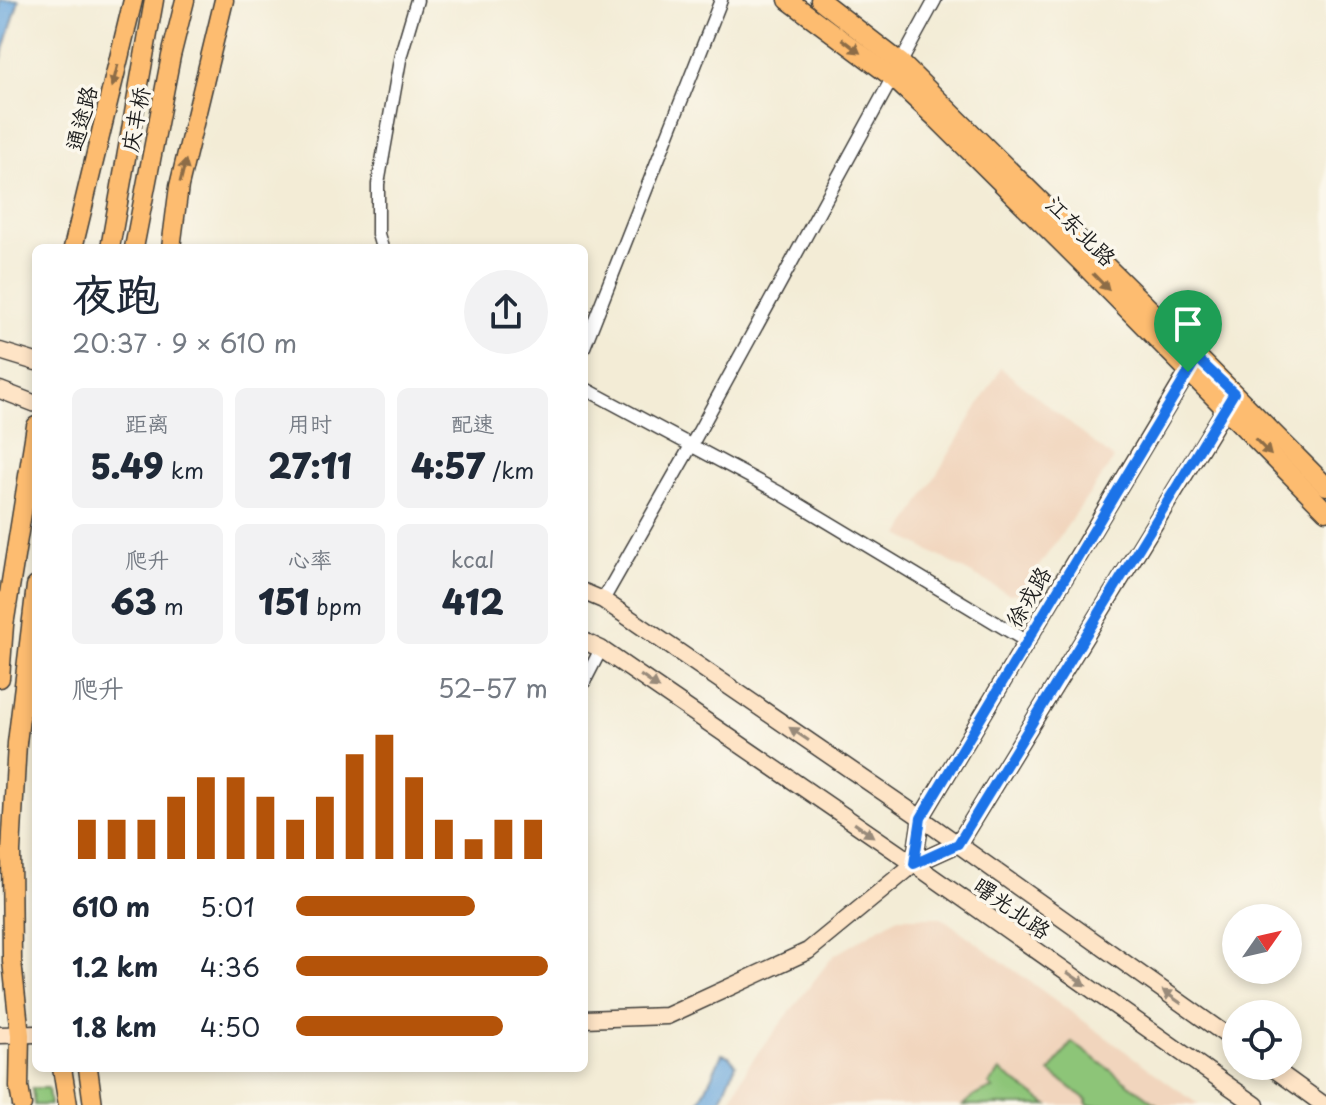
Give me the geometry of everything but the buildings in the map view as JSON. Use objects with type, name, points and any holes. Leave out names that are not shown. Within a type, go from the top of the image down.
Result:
[{"type":"main road","name":"通途路","points":[[74,244],[133,0]]},
{"type":"main road","name":"庆丰桥","points":[[111,244],[154,0]]},
{"type":"main road","name":"庆丰桥","points":[[135,244],[171,56],[185,0]]},
{"type":"main road","points":[[172,244],[179,186],[224,0]]},
{"type":"main road","name":"江东北路","points":[[788,0],[896,70]]},
{"type":"main road","name":"江东北路","points":[[820,0],[896,70],[1070,251],[1326,486]]},
{"type":"main road","points":[[0,351],[32,361]]},
{"type":"main road","name":"徐戎路","points":[[914,864],[921,818],[1193,365]]},
{"type":"main road","points":[[0,390],[32,402]]},
{"type":"main road","points":[[588,1019],[667,1016],[794,958],[808,951],[914,864],[958,844],[1230,401]]},
{"type":"main road","name":"江东北路","points":[[1230,401],[1326,511]]},
{"type":"main road","points":[[0,678],[4,625],[32,451]]},
{"type":"main road","name":"曙光北路","points":[[588,594],[603,600],[921,818],[1222,1032]]},
{"type":"main road","points":[[22,1105],[19,1087],[28,1034],[12,961],[11,852],[17,743],[32,619]]},
{"type":"main road","name":"曙光北路","points":[[588,643],[914,864],[1256,1105]]},
{"type":"main road","points":[[0,1035],[28,1034]]},
{"type":"main road","points":[[63,1072],[68,1105]]},
{"type":"main road","points":[[89,1072],[93,1105]]},
{"type":"main road","points":[[1289,1080],[1324,1105]]},
{"type":"street","points":[[381,244],[378,184],[401,54],[417,0]]},
{"type":"street","points":[[588,337],[721,0]]},
{"type":"street","points":[[603,600],[935,0]]},
{"type":"street","points":[[588,390],[780,493],[1026,641]]},
{"type":"street","points":[[588,674],[601,649]]},
{"type":"shaded area","points":[[1001,368],[1114,459],[1020,593],[1009,594],[900,535]]},
{"type":"shaded area","points":[[898,917],[941,917],[1199,1105],[729,1105],[748,1066],[833,956]]},
{"type":"green space","points":[[1072,1042],[1158,1105],[1089,1105],[1087,1100],[1050,1072]]},
{"type":"green space","points":[[1000,1071],[1048,1105],[963,1105],[977,1094],[993,1089],[989,1084]]},
{"type":"green space","points":[[32,1088],[48,1088],[50,1105],[34,1105]]},
{"type":"water","points":[[0,0],[19,0],[0,63]]},
{"type":"water","points":[[722,1054],[729,1056],[736,1064],[719,1105],[698,1105]]},
{"type":"route","points":[[1197,358],[1234,393],[958,844],[914,864],[921,818],[1188,372],[1197,358]]}]
